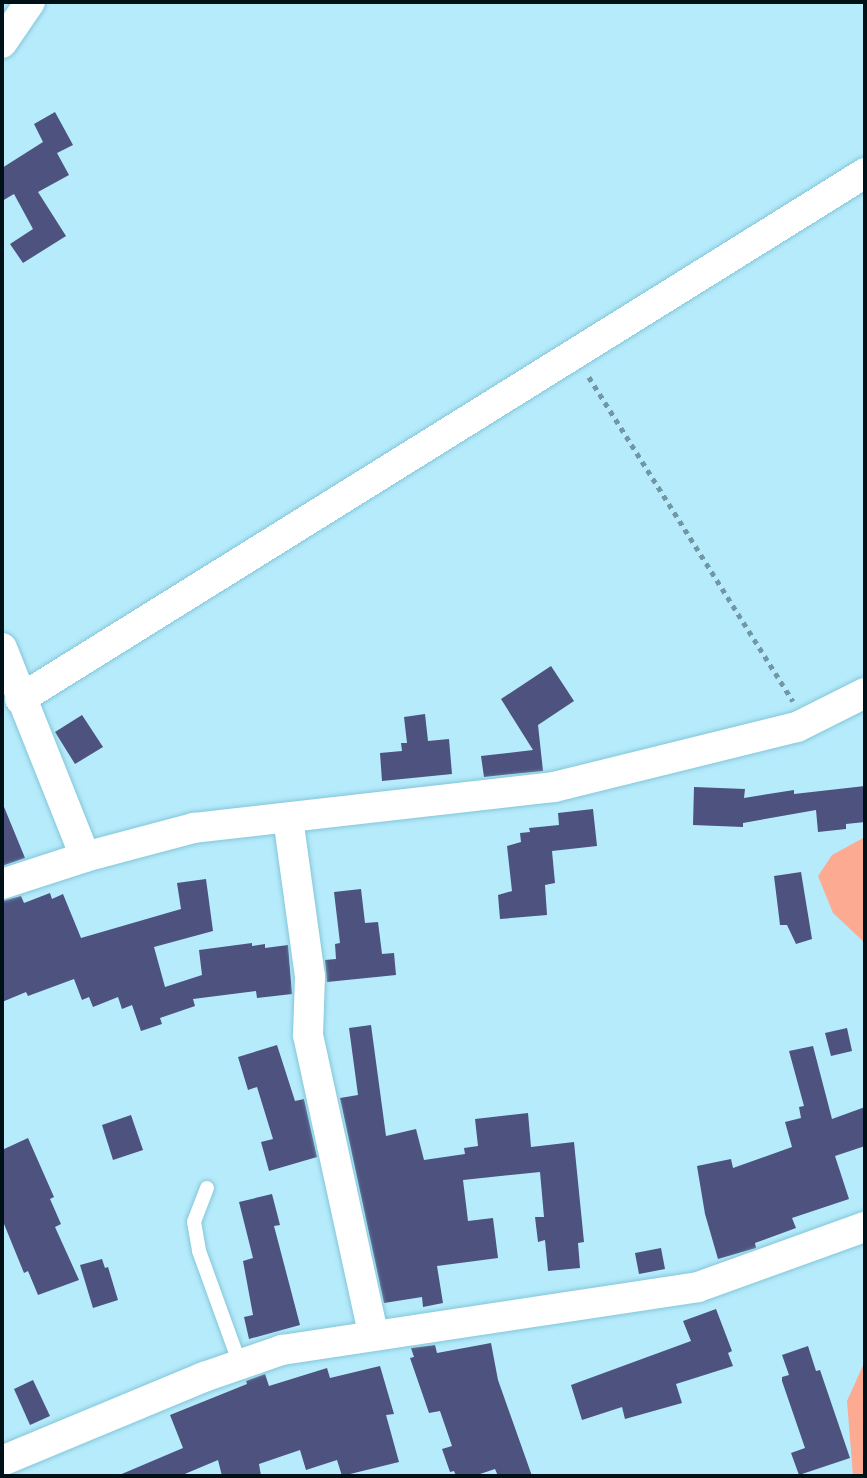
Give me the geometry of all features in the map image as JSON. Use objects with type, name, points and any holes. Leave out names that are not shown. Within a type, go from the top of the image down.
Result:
[{"type":"street","points":[[2,43],[30,2]]},
{"type":"street","points":[[15,702],[865,173]]},
{"type":"street","points":[[2,648],[15,702],[85,857]]},
{"type":"street","points":[[2,884],[85,857],[194,828],[554,787],[807,722],[865,693]]},
{"type":"street","points":[[288,818],[310,976],[308,1035],[373,1334]]},
{"type":"street","points":[[6,1476],[2,1463],[240,1364],[282,1350],[373,1334],[698,1287],[865,1227]]},
{"type":"lane","points":[[207,1188],[194,1222],[199,1251],[240,1364]]},
{"type":"path","points":[[574,354],[807,722]]},
{"type":"shaded area","points":[[865,837],[865,943],[833,913],[818,876],[832,855]]},
{"type":"shaded area","points":[[865,1361],[865,1476],[853,1476],[847,1401]]},
{"type":"building","points":[[55,112],[73,145],[57,153],[69,175],[38,192],[66,236],[23,263],[10,244],[33,229],[14,194],[2,201],[2,168],[43,142],[34,124]]},
{"type":"building","points":[[551,666],[574,701],[538,725],[543,771],[484,777],[481,756],[533,750],[501,699]]},
{"type":"building","points":[[425,714],[428,741],[449,739],[452,774],[382,781],[380,753],[402,751],[401,743],[407,743],[404,717]]},
{"type":"building","points":[[82,715],[103,747],[75,764],[55,732]]},
{"type":"building","points":[[865,786],[865,822],[846,824],[846,829],[818,832],[816,810],[743,823],[743,827],[693,825],[694,787],[745,789],[744,798],[794,790],[794,794]]},
{"type":"building","points":[[2,802],[25,858],[2,866]]},
{"type":"building","points":[[593,809],[597,846],[552,851],[555,883],[545,885],[547,915],[500,919],[498,895],[512,891],[507,846],[521,842],[520,833],[530,832],[529,828],[559,825],[558,813]]},
{"type":"building","points":[[801,872],[812,939],[796,944],[787,925],[780,925],[774,876]]},
{"type":"building","points":[[206,879],[213,931],[154,947],[165,987],[202,975],[199,950],[252,943],[252,946],[265,944],[265,948],[288,945],[292,994],[257,998],[256,991],[193,999],[195,1006],[160,1018],[162,1024],[141,1031],[132,1005],[122,1009],[118,997],[93,1007],[89,997],[82,1000],[74,979],[28,996],[26,992],[2,1002],[2,901],[21,896],[24,903],[50,893],[52,899],[63,894],[81,938],[181,909],[177,883]]},
{"type":"building","points":[[361,889],[365,923],[378,922],[382,954],[394,953],[396,975],[327,982],[325,960],[336,959],[335,944],[340,943],[334,892]]},
{"type":"building","points":[[371,1025],[386,1136],[416,1129],[424,1160],[465,1154],[464,1148],[478,1146],[475,1119],[528,1113],[531,1147],[574,1142],[584,1242],[578,1243],[580,1268],[548,1271],[545,1240],[538,1242],[535,1217],[544,1217],[540,1172],[463,1180],[468,1221],[493,1218],[498,1258],[437,1266],[443,1303],[423,1307],[422,1297],[384,1303],[340,1098],[358,1095],[349,1028]]},
{"type":"building","points":[[847,1028],[852,1051],[831,1056],[825,1033]]},
{"type":"building","points":[[277,1045],[295,1101],[304,1099],[317,1157],[269,1171],[261,1142],[273,1139],[257,1087],[248,1090],[238,1057]]},
{"type":"building","points":[[813,1046],[832,1119],[865,1107],[865,1146],[835,1156],[849,1199],[792,1218],[796,1228],[755,1243],[756,1248],[718,1259],[705,1214],[697,1166],[731,1159],[733,1168],[792,1147],[785,1122],[801,1118],[799,1107],[804,1106],[789,1051]]},
{"type":"building","points":[[131,1115],[143,1150],[113,1160],[102,1125]]},
{"type":"building","points":[[28,1138],[54,1197],[50,1199],[61,1224],[55,1227],[79,1280],[38,1295],[28,1271],[24,1273],[2,1219],[2,1150]]},
{"type":"building","points":[[272,1194],[280,1225],[274,1226],[300,1325],[249,1339],[244,1317],[253,1315],[243,1261],[253,1258],[239,1202]]},
{"type":"building","points":[[661,1248],[665,1269],[639,1274],[635,1253]]},
{"type":"building","points":[[102,1259],[105,1268],[108,1267],[118,1300],[93,1308],[80,1265]]},
{"type":"building","points":[[716,1309],[732,1351],[728,1353],[733,1366],[676,1384],[682,1403],[625,1419],[622,1407],[582,1420],[571,1385],[691,1341],[683,1321]]},
{"type":"building","points":[[491,1343],[498,1380],[532,1476],[498,1476],[495,1469],[474,1476],[456,1476],[454,1471],[450,1472],[442,1449],[452,1446],[440,1411],[429,1413],[410,1358],[414,1357],[411,1348],[435,1345],[437,1353]]},
{"type":"building","points":[[808,1346],[816,1371],[820,1370],[850,1458],[799,1475],[791,1453],[805,1448],[782,1381],[782,1377],[789,1375],[782,1355]]},
{"type":"building","points":[[380,1366],[394,1414],[386,1415],[399,1462],[342,1476],[337,1460],[306,1470],[300,1450],[259,1464],[261,1476],[222,1476],[218,1460],[180,1476],[117,1476],[183,1448],[170,1415],[247,1384],[246,1381],[265,1374],[269,1386],[327,1368],[330,1378]]},
{"type":"building","points":[[33,1380],[50,1416],[30,1425],[14,1389]]}]
